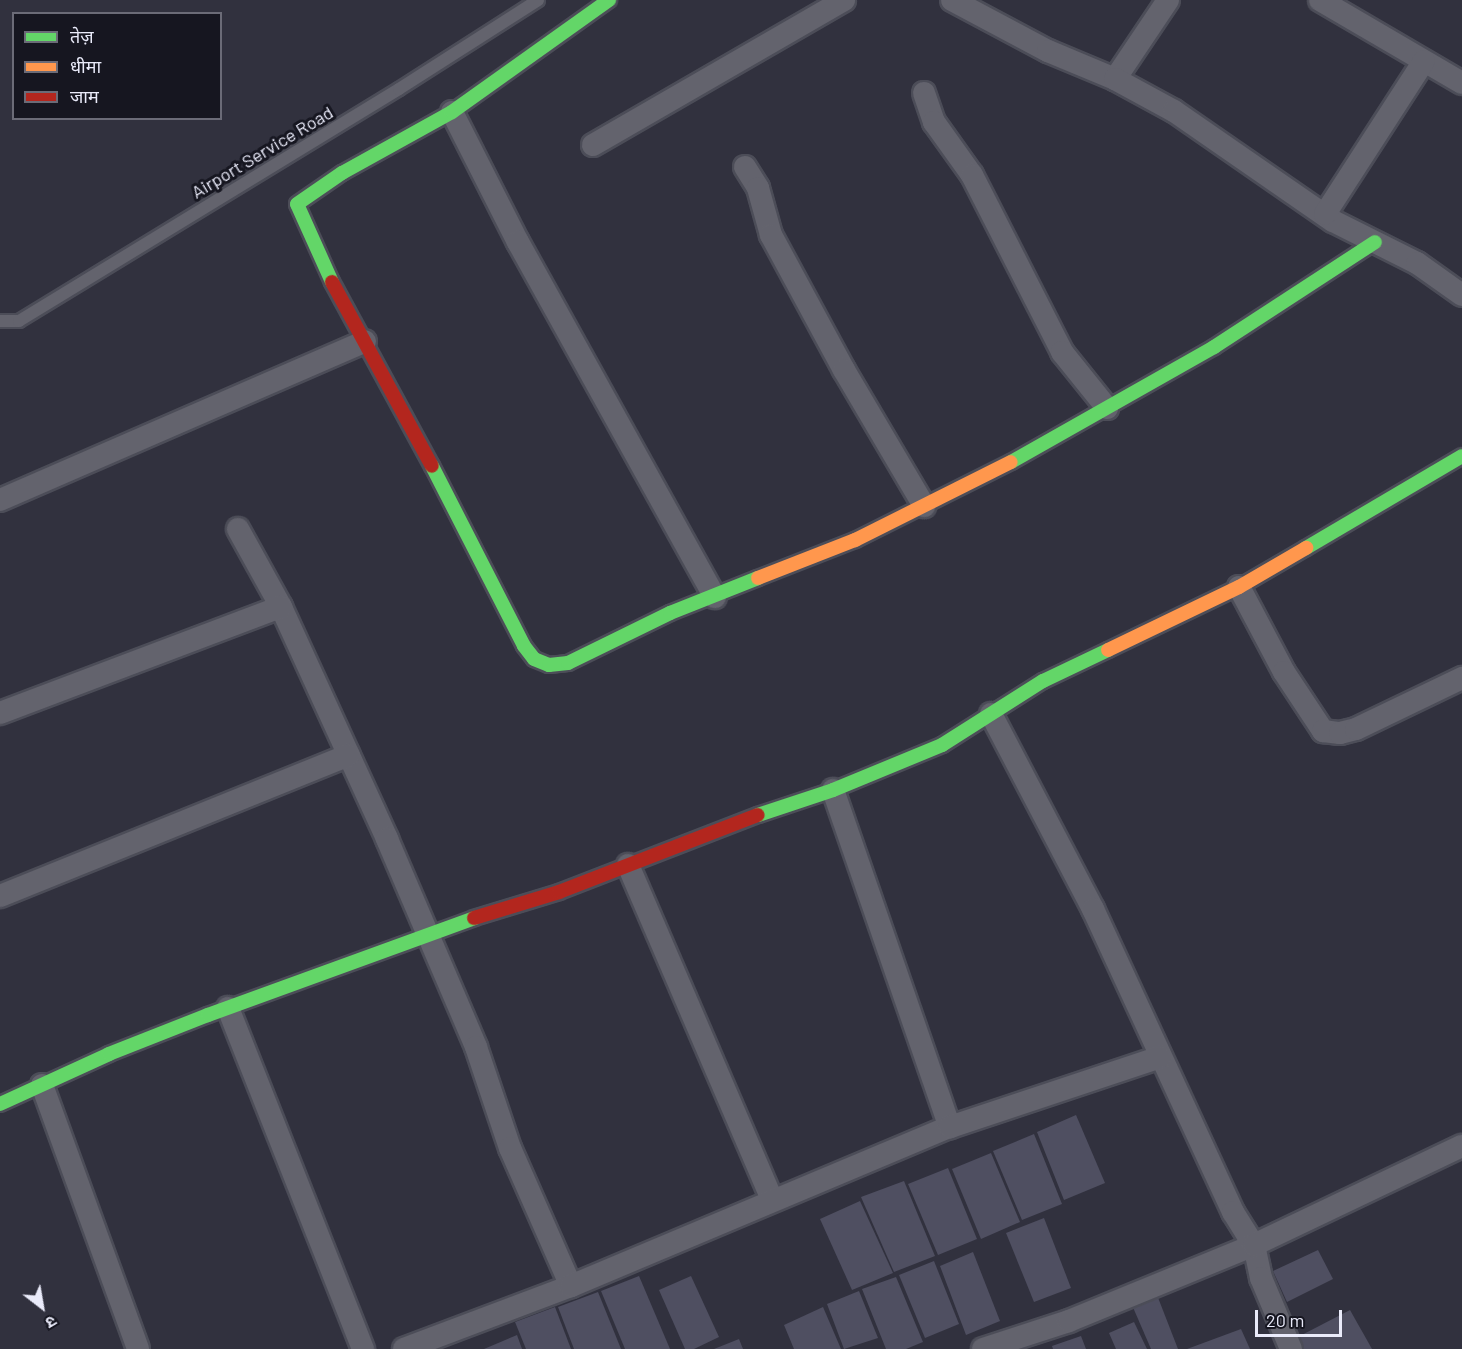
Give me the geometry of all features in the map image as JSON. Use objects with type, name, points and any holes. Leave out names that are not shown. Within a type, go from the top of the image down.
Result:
[{"type":"street","points":[[609,0],[452,112],[342,173],[297,204],[316,252],[534,659],[549,665],[568,663],[670,613],[716,597],[855,540],[924,506],[1107,408],[1214,347],[1375,242]]},
{"type":"street","points":[[593,145],[843,0]]},
{"type":"street","points":[[952,0],[1048,51],[1115,79],[1174,111],[1324,214],[1417,263],[1462,295]]},
{"type":"street","points":[[1115,79],[1168,0]]},
{"type":"street","points":[[1320,0],[1462,83]]},
{"type":"street","points":[[1324,214],[1424,61]]},
{"type":"street","points":[[924,93],[934,122],[972,175],[1062,352],[1107,408]]},
{"type":"street","points":[[452,112],[518,242],[716,597]]},
{"type":"street","points":[[745,167],[758,188],[771,235],[844,370],[924,506]]},
{"type":"street","points":[[0,500],[365,341]]},
{"type":"street","points":[[0,1104],[228,1008],[428,932],[559,892],[730,824],[833,790],[942,745],[1043,681],[1239,588],[1462,456]]},
{"type":"street","points":[[238,529],[280,607],[428,932],[476,1047],[510,1148],[571,1286]]},
{"type":"street","points":[[1239,588],[1284,672],[1323,731],[1340,733],[1356,729],[1462,678]]},
{"type":"street","points":[[0,713],[280,607]]},
{"type":"street","points":[[991,714],[1094,909],[1160,1058],[1233,1212],[1254,1245],[1261,1278],[1291,1349]]},
{"type":"street","points":[[0,896],[349,755]]},
{"type":"street","points":[[833,790],[950,1127]]},
{"type":"street","points":[[628,865],[772,1200]]},
{"type":"street","points":[[228,1008],[363,1349]]},
{"type":"street","points":[[404,1349],[571,1286],[950,1127],[1160,1058]]},
{"type":"street","points":[[42,1085],[138,1349]]},
{"type":"street","points":[[983,1349],[1069,1321],[1254,1245],[1462,1146]]},
{"type":"lane","name":"Airport Service Road","points":[[0,321],[19,321],[538,0]]},
{"type":"building","points":[[1076,1115],[1105,1183],[1064,1200],[1037,1132]]},
{"type":"building","points":[[1034,1134],[1062,1204],[1022,1220],[993,1151]]},
{"type":"building","points":[[991,1153],[1020,1222],[981,1239],[952,1169]]},
{"type":"building","points":[[948,1168],[977,1239],[938,1255],[908,1184]]},
{"type":"building","points":[[904,1181],[935,1256],[894,1272],[861,1197]]},
{"type":"building","points":[[860,1201],[893,1273],[852,1290],[820,1219]]},
{"type":"building","points":[[1044,1218],[1071,1288],[1034,1302],[1006,1233]]},
{"type":"building","points":[[1318,1250],[1333,1279],[1287,1302],[1273,1271]]},
{"type":"building","points":[[973,1252],[1000,1321],[966,1335],[940,1266]]},
{"type":"building","points":[[934,1261],[959,1324],[925,1338],[899,1275]]},
{"type":"building","points":[[639,1276],[670,1349],[625,1349],[601,1291]]},
{"type":"building","points":[[691,1276],[719,1337],[694,1349],[685,1349],[659,1290]]},
{"type":"building","points":[[896,1277],[923,1342],[906,1349],[886,1349],[862,1289]]},
{"type":"building","points":[[859,1291],[878,1338],[844,1349],[827,1304]]},
{"type":"building","points":[[598,1292],[621,1349],[574,1349],[558,1307]]},
{"type":"building","points":[[1157,1295],[1178,1349],[1151,1349],[1132,1305]]},
{"type":"building","points":[[555,1307],[571,1349],[526,1349],[515,1322]]},
{"type":"building","points":[[823,1307],[841,1349],[794,1349],[784,1325]]},
{"type":"building","points":[[1350,1310],[1372,1349],[1299,1349],[1294,1339]]},
{"type":"building","points":[[1134,1322],[1147,1349],[1116,1349],[1109,1333]]},
{"type":"building","points":[[1241,1329],[1250,1349],[1187,1349]]},
{"type":"building","points":[[517,1335],[522,1349],[484,1349]]},
{"type":"building","points":[[1081,1336],[1086,1349],[1053,1349],[1052,1346]]},
{"type":"building","points":[[739,1339],[743,1349],[714,1349]]},
{"type":"traffic: fast","points":[[332,282],[297,204],[342,173],[452,112],[609,0]]},
{"type":"traffic: fast","points":[[1011,462],[1214,347],[1375,242]]},
{"type":"traffic: fast","points":[[1306,548],[1462,456]]},
{"type":"traffic: fast","points":[[432,466],[524,646],[534,659],[549,665],[568,663],[670,613],[758,578]]},
{"type":"traffic: fast","points":[[758,815],[833,790],[942,745],[1043,681],[1108,650]]},
{"type":"traffic: fast","points":[[0,1104],[109,1054],[208,1015],[474,918]]},
{"type":"traffic: slow","points":[[758,578],[855,540],[1011,462]]},
{"type":"traffic: slow","points":[[1108,650],[1239,587],[1306,548]]},
{"type":"traffic: jam","points":[[332,282],[432,466]]},
{"type":"traffic: jam","points":[[474,918],[559,892],[758,815]]}]
